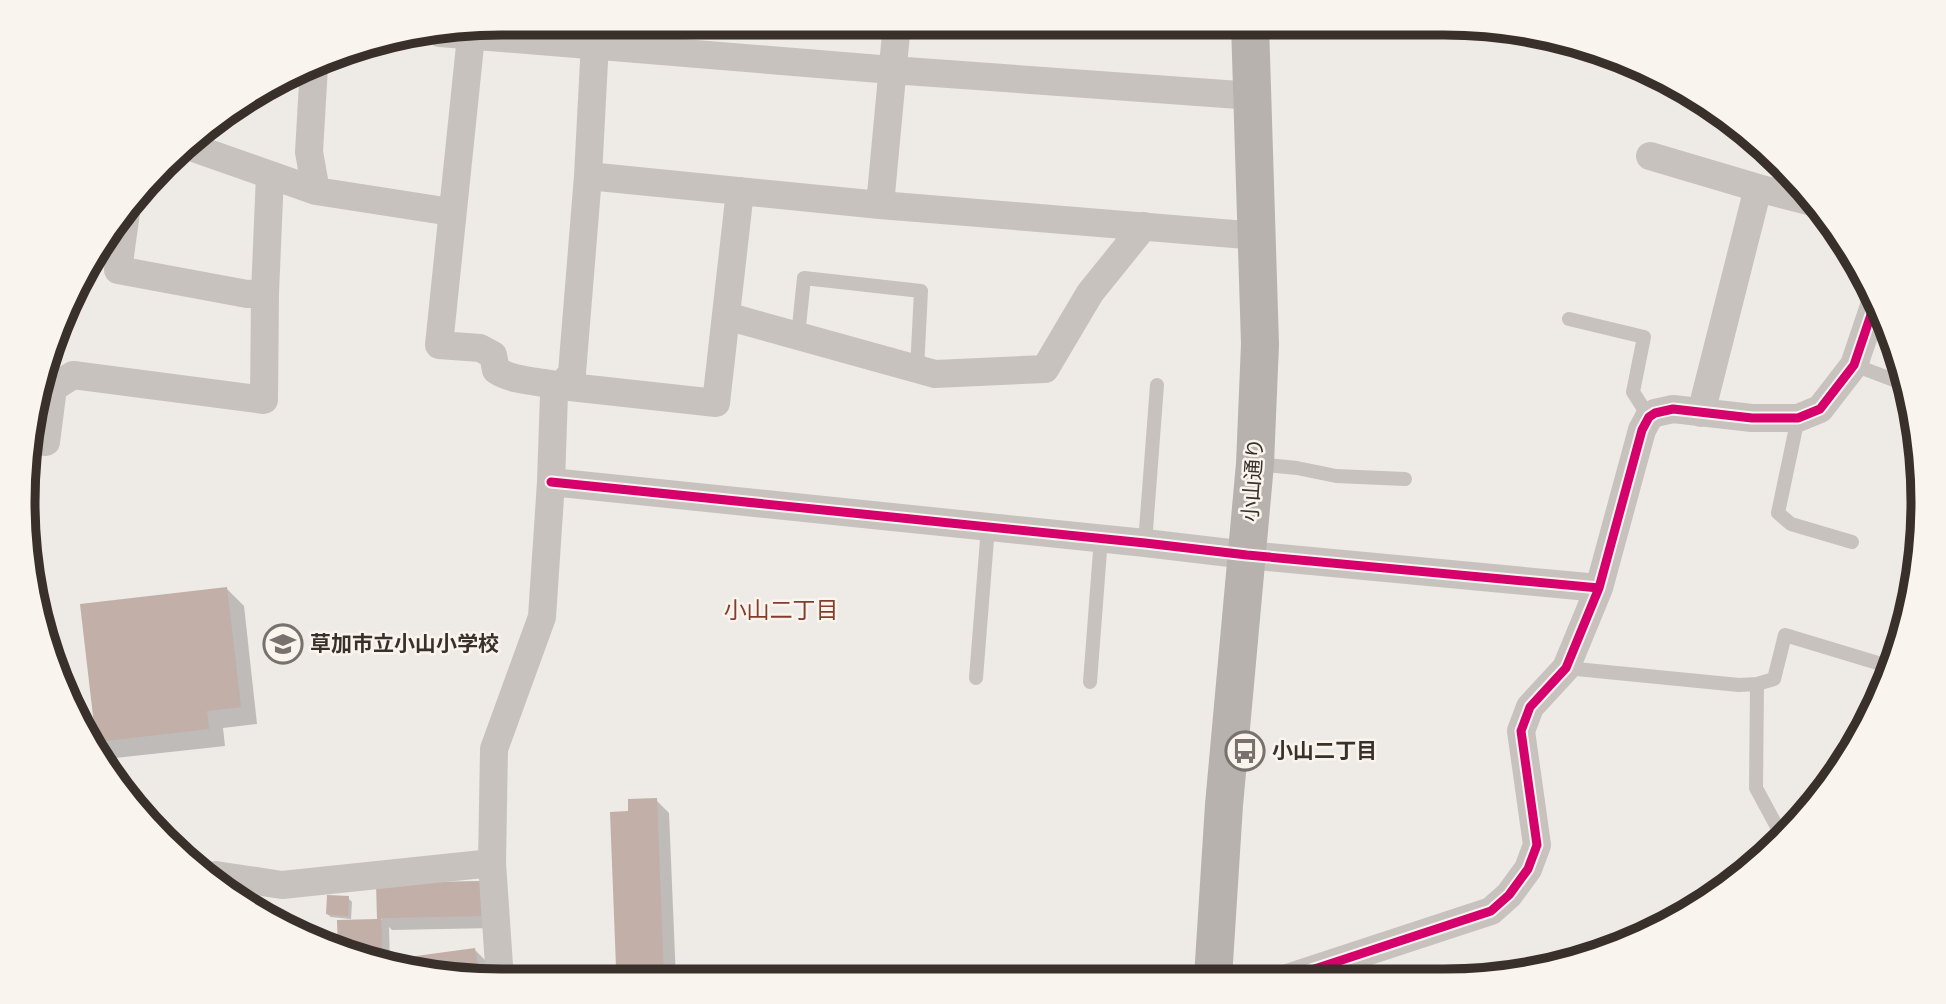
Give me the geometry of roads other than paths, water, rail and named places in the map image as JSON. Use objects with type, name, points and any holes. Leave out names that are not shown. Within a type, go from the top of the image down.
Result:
[{"type":"street","points":[[499,969],[492,863],[494,749],[542,617],[554,394],[572,373],[596,35]]},
{"type":"street","points":[[740,191],[716,403],[561,386],[506,376],[496,370],[493,355],[480,348],[439,345],[471,36],[596,35],[892,70],[1253,96]]},
{"type":"street","points":[[880,205],[896,35]]},
{"type":"street","name":"小山通り","points":[[1214,969],[1224,805],[1255,464],[1260,344],[1250,35]]},
{"type":"street","points":[[314,75],[310,152],[316,191]]},
{"type":"street","points":[[197,149],[316,191],[451,212]]},
{"type":"street","points":[[1650,156],[1799,198]]},
{"type":"street","points":[[39,441],[46,442],[52,380],[73,375],[264,400],[270,175]]},
{"type":"street","points":[[588,176],[880,205],[1258,236]]},
{"type":"street","points":[[1701,413],[1758,188]]},
{"type":"street","points":[[726,316],[935,374],[1045,369],[1090,293],[1144,226]]},
{"type":"street","points":[[124,230],[118,270],[247,294],[265,293]]},
{"type":"street","points":[[1314,969],[1491,911],[1509,895],[1528,869],[1537,845],[1521,731],[1531,708],[1566,668],[1599,588],[1642,430],[1649,417],[1673,409],[1752,418],[1798,418],[1820,409],[1854,365],[1871,314]]},
{"type":"street","points":[[551,482],[1247,555],[1599,588]]},
{"type":"street","points":[[224,876],[282,885],[492,863]]},
{"type":"lane","points":[[798,336],[804,278],[921,291],[917,369]]},
{"type":"lane","points":[[1569,319],[1644,337],[1633,393],[1649,417]]},
{"type":"lane","points":[[1854,365],[1895,381]]},
{"type":"lane","points":[[1145,543],[1157,385]]},
{"type":"lane","points":[[1798,418],[1778,513],[1791,524],[1852,542]]},
{"type":"lane","points":[[1255,464],[1297,468],[1336,476],[1405,479]]},
{"type":"lane","points":[[976,678],[988,527]]},
{"type":"lane","points":[[1090,682],[1101,538]]},
{"type":"lane","points":[[1566,668],[1739,685],[1757,684],[1774,679],[1785,635],[1881,664]]},
{"type":"lane","points":[[1757,684],[1756,788],[1778,828]]},
{"type":"place","name":"草加市立小山小学校","points":[[283,644]]},
{"type":"place","name":"小山二丁目","points":[[1245,751]]},
{"type":"district","name":"小山二丁目","points":[[781,610]]}]
